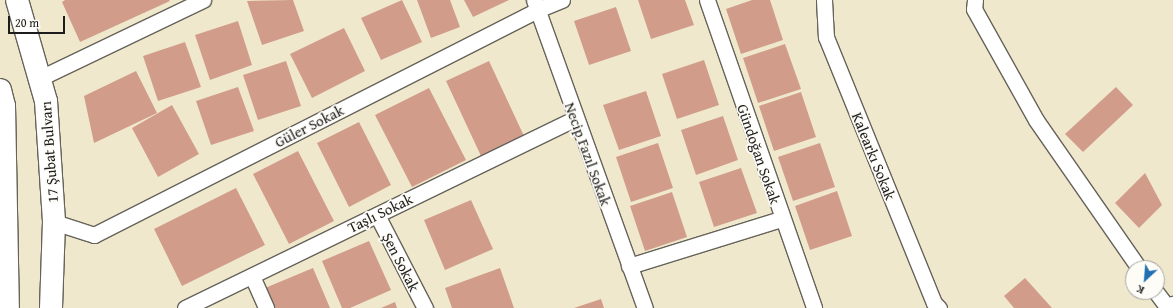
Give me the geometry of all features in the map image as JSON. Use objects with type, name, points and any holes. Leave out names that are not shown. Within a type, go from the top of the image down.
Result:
[{"type":"highway","name":"17 Şubat Bulvarı","points":[[17,0],[46,101],[54,222],[51,308]]},
{"type":"highway","points":[[0,90],[4,106],[8,308]]},
{"type":"street","points":[[40,78],[203,0]]},
{"type":"street","name":"Güler Sokak","points":[[54,222],[94,235],[535,5],[562,0]]},
{"type":"street","name":"Gündoğan Sokak","points":[[707,0],[781,219],[814,308]]},
{"type":"street","name":"Kalearkı Sokak","points":[[824,0],[826,37],[934,303],[939,308]]},
{"type":"street","points":[[975,0],[974,9],[1036,120],[1133,260]]},
{"type":"street","name":"Necip Fazıl Sokak","points":[[535,5],[575,119],[645,308]]},
{"type":"street","name":"Taşlı Sokak","points":[[185,308],[575,119]]},
{"type":"street","name":"Şen Sokak","points":[[376,215],[425,308]]},
{"type":"street","points":[[629,266],[781,219]]},
{"type":"street","points":[[252,276],[266,308]]},
{"type":"street","points":[[1162,300],[1169,308],[1173,306]]},
{"type":"building","points":[[65,0],[170,1],[80,42],[62,2]]},
{"type":"building","points":[[293,0],[304,31],[262,45],[247,1]]},
{"type":"building","points":[[402,0],[422,42],[381,60],[361,18]]},
{"type":"building","points":[[417,0],[450,0],[460,27],[431,38]]},
{"type":"building","points":[[464,0],[509,0],[473,17]]},
{"type":"building","points":[[638,0],[685,0],[694,25],[651,39]]},
{"type":"building","points":[[752,0],[770,0],[783,40],[741,54],[726,9]]},
{"type":"building","points":[[616,7],[631,51],[589,65],[574,21]]},
{"type":"building","points":[[238,21],[252,65],[210,80],[195,35]]},
{"type":"building","points":[[344,28],[365,71],[312,98],[290,54]]},
{"type":"building","points":[[185,42],[201,87],[158,101],[143,56]]},
{"type":"building","points":[[785,44],[801,89],[758,103],[743,58]]},
{"type":"building","points":[[704,60],[719,105],[677,119],[662,74]]},
{"type":"building","points":[[286,61],[301,106],[258,120],[243,75]]},
{"type":"building","points":[[489,61],[524,136],[481,156],[446,81]]},
{"type":"building","points":[[136,71],[157,113],[94,143],[84,96]]},
{"type":"building","points":[[238,87],[254,131],[211,145],[196,101]]},
{"type":"building","points":[[1116,87],[1133,105],[1083,152],[1065,134]]},
{"type":"building","points":[[429,88],[466,160],[412,187],[375,115]]},
{"type":"building","points":[[646,91],[661,136],[619,150],[603,105]]},
{"type":"building","points":[[801,92],[816,137],[774,151],[759,106]]},
{"type":"building","points":[[172,105],[199,154],[158,177],[132,128]]},
{"type":"building","points":[[723,116],[738,160],[696,175],[681,130]]},
{"type":"building","points":[[359,122],[391,185],[349,207],[317,143]]},
{"type":"building","points":[[658,143],[673,188],[631,202],[616,157]]},
{"type":"building","points":[[820,143],[835,187],[793,201],[778,157]]},
{"type":"building","points":[[298,151],[334,221],[289,244],[253,174]]},
{"type":"building","points":[[741,168],[757,213],[714,227],[699,182]]},
{"type":"building","points":[[1145,173],[1162,205],[1139,228],[1115,203]]},
{"type":"building","points":[[236,188],[265,245],[182,286],[154,229]]},
{"type":"building","points":[[837,191],[852,236],[810,250],[795,206]]},
{"type":"building","points":[[672,192],[687,237],[645,251],[630,206]]},
{"type":"building","points":[[471,200],[493,249],[445,270],[424,220]]},
{"type":"building","points":[[369,241],[391,290],[350,308],[342,308],[322,261]]},
{"type":"building","points":[[313,268],[330,308],[274,308],[265,288]]},
{"type":"building","points":[[500,268],[514,308],[452,308],[445,288]]},
{"type":"building","points":[[1025,278],[1052,308],[1014,308],[1004,296]]},
{"type":"building","points":[[601,299],[604,308],[574,308]]},
{"type":"building","points":[[395,302],[397,308],[381,308]]}]
